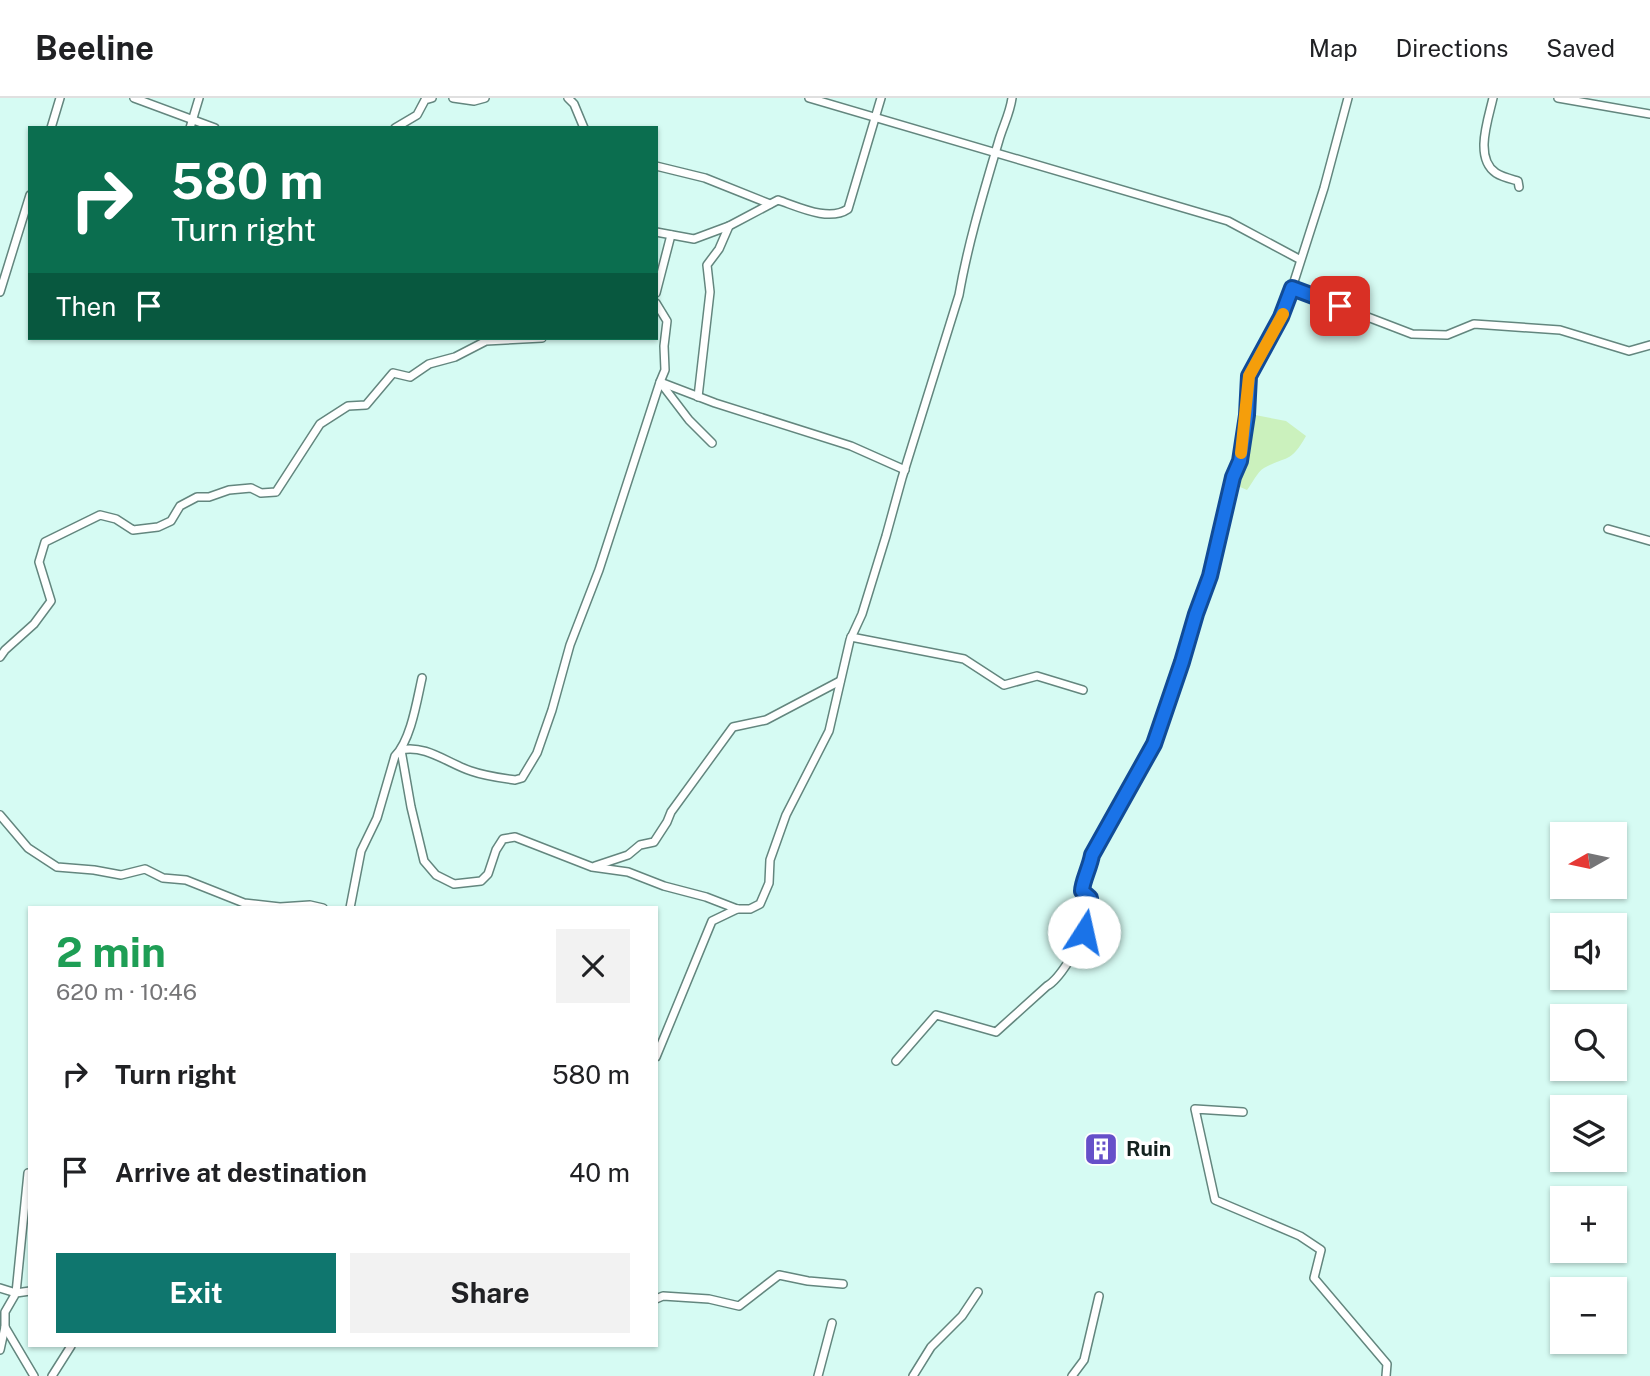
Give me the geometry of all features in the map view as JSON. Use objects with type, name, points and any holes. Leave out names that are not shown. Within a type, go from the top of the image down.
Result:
[{"type":"street","points":[[52,126],[60,98]]},
{"type":"street","points":[[134,98],[191,124],[200,98]]},
{"type":"street","points":[[419,98],[421,108]]},
{"type":"street","points":[[398,126],[416,115],[425,100],[432,98]]},
{"type":"street","points":[[453,98],[474,102],[485,98]]},
{"type":"street","points":[[568,98],[574,104],[583,126]]},
{"type":"street","points":[[809,98],[1228,221],[1300,259]]},
{"type":"street","points":[[658,232],[694,239],[729,226],[778,200],[812,212],[840,214],[848,209],[881,98]]},
{"type":"street","points":[[401,750],[424,861],[436,875],[454,884],[481,881],[488,874],[496,850],[503,839],[515,837],[592,867],[628,872],[737,909],[750,909],[760,904],[769,883],[770,860],[786,815],[829,731],[851,637],[862,614],[887,536],[959,295],[964,264],[1012,98]]},
{"type":"street","points":[[896,1060],[936,1015],[996,1032],[1046,986],[1054,982],[1073,954],[1086,923],[1090,898],[1082,891],[1082,884],[1088,874],[1092,855],[1154,744],[1210,576],[1233,477],[1240,461],[1247,415],[1249,376],[1281,317],[1292,288],[1324,188],[1348,98]]},
{"type":"street","points":[[1493,98],[1484,146],[1487,164],[1498,174],[1518,181],[1518,187]]},
{"type":"street","points":[[1558,98],[1650,114]]},
{"type":"street","points":[[658,166],[705,178],[770,204]]},
{"type":"street","points":[[0,292],[28,201]]},
{"type":"street","points":[[698,397],[710,292],[707,265],[719,249],[729,226]]},
{"type":"street","points":[[658,285],[671,235]]},
{"type":"street","points":[[1292,288],[1412,334],[1447,335],[1474,324],[1560,330],[1629,351],[1650,345]]},
{"type":"street","points":[[401,750],[417,750],[471,771],[515,780],[522,778],[528,770],[552,710],[570,645],[600,570],[665,370],[667,321],[658,306]]},
{"type":"street","points":[[0,657],[34,624],[51,601],[38,562],[45,542],[100,515],[116,519],[133,530],[158,527],[171,521],[180,506],[197,497],[251,488],[261,493],[276,492],[320,424],[348,406],[366,405],[393,373],[410,377],[429,364],[455,357],[486,341],[505,340]]},
{"type":"street","points":[[660,382],[698,397],[851,446],[905,470]]},
{"type":"street","points":[[660,382],[689,420],[712,443]]},
{"type":"street","points":[[1608,529],[1650,541]]},
{"type":"street","points":[[851,637],[964,659],[1004,685],[1037,676],[1083,690]]},
{"type":"street","points":[[350,906],[361,851],[377,818],[395,756],[401,750],[415,711],[422,678]]},
{"type":"street","points":[[592,867],[628,855],[640,845],[654,842],[678,802],[733,727],[766,720],[840,681]]},
{"type":"street","points":[[0,815],[29,848],[57,867],[121,875],[145,869],[163,878],[186,880],[244,903],[271,906]]},
{"type":"street","points":[[290,906],[308,906]]},
{"type":"street","points":[[658,1052],[712,921],[737,909]]},
{"type":"street","points":[[1243,1112],[1195,1109],[1215,1200],[1300,1236],[1321,1250],[1314,1278],[1387,1364],[1386,1376]]},
{"type":"street","points":[[0,1350],[5,1312],[16,1293],[28,1173]]},
{"type":"street","points":[[658,1298],[663,1296],[709,1299],[739,1306],[779,1275],[843,1284]]},
{"type":"street","points":[[0,1288],[16,1293],[28,1291]]},
{"type":"street","points":[[913,1376],[930,1347],[962,1316],[978,1292]]},
{"type":"street","points":[[1072,1376],[1084,1360],[1099,1296]]},
{"type":"street","points":[[818,1376],[832,1323]]},
{"type":"street","points":[[5,1327],[34,1376]]},
{"type":"street","points":[[51,1376],[70,1347]]},
{"type":"green space","points":[[1250,414],[1286,421],[1306,436],[1292,455],[1261,470],[1247,490],[1233,484],[1241,461]]},
{"type":"slow traffic","points":[[1241,453],[1249,376],[1283,314]]},
{"type":"place","name":"Ruin","points":[[1101,1149]]},
{"type":"route","points":[[1084,932],[1090,898],[1082,891],[1082,884],[1088,874],[1092,855],[1154,744],[1210,576],[1233,477],[1240,461],[1247,415],[1249,376],[1281,317],[1292,288],[1340,306]]}]
